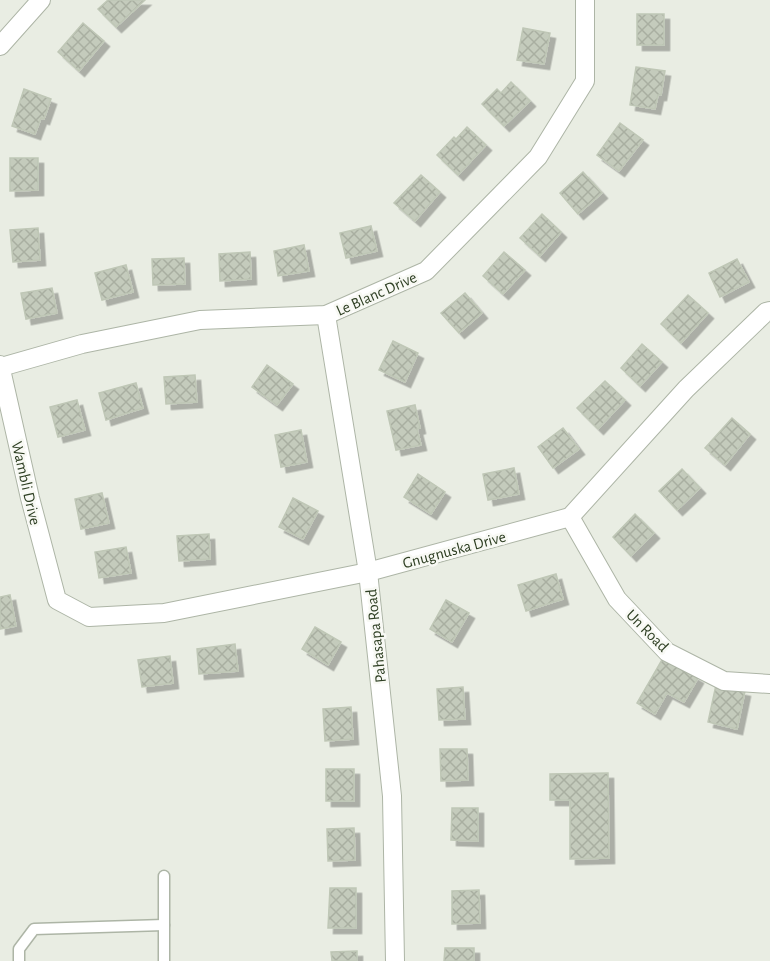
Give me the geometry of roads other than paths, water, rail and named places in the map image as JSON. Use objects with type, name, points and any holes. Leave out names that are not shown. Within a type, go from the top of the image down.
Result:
[{"type":"street","points":[[0,46],[41,0]]},
{"type":"street","name":"Le Blanc Drive","points":[[0,366],[82,344],[200,320],[326,315],[426,271],[538,157],[585,81],[585,0]]},
{"type":"street","points":[[570,517],[686,389],[766,312],[770,311]]},
{"type":"street","name":"Pahasapa Road","points":[[326,315],[368,572],[392,796],[395,961]]},
{"type":"street","name":"Wambli Drive","points":[[0,366],[30,498],[57,600]]},
{"type":"street","name":"Gnugnuska Drive","points":[[57,600],[89,617],[164,613],[368,572],[570,517]]},
{"type":"street","name":"Un Road","points":[[570,517],[617,598],[667,652],[724,681],[770,684]]},
{"type":"lane","points":[[164,876],[164,961]]},
{"type":"lane","points":[[19,961],[19,949],[34,929],[164,925]]}]
